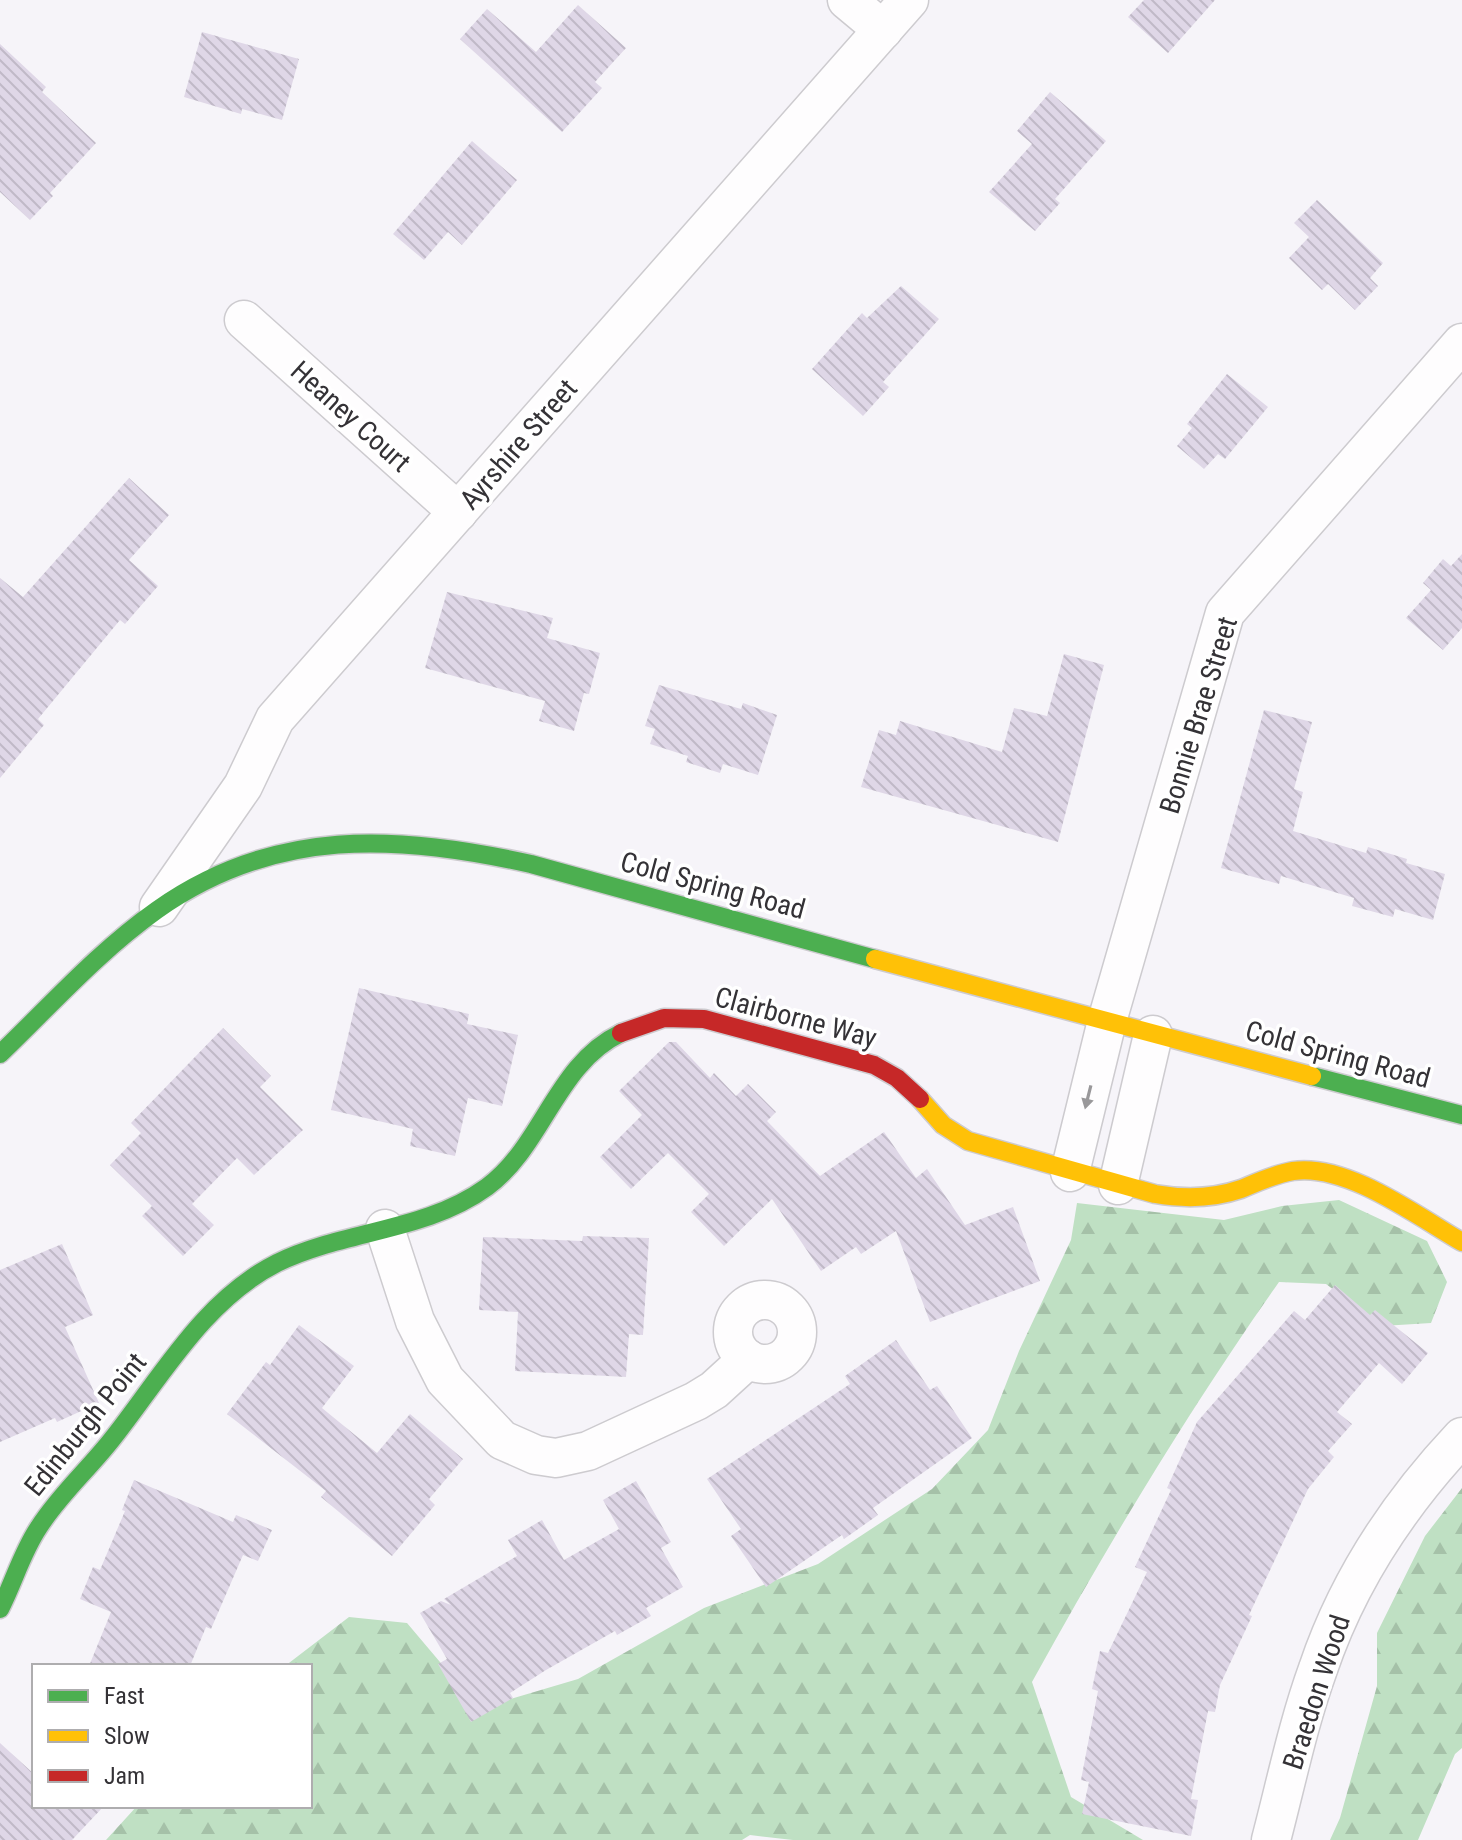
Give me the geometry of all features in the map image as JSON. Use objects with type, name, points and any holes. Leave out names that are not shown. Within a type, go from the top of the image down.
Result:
[{"type":"street","points":[[847,0],[883,30]]},
{"type":"street","name":"Ayrshire Street","points":[[158,910],[243,786],[275,719],[909,0]]},
{"type":"street","name":"Heaney Court","points":[[244,320],[458,512]]},
{"type":"street","name":"Bonnie Brae Street","points":[[1070,1172],[1107,1021],[1225,613],[1462,343]]},
{"type":"street","name":"Cold Spring Road","points":[[0,1054],[108,951],[187,890],[230,871],[302,849],[353,841],[436,846],[531,864],[1153,1035],[1462,1115]]},
{"type":"street","name":"Clairborne Way","points":[[202,1323],[250,1280],[276,1264],[460,1204],[488,1186],[521,1153],[568,1078],[588,1053],[614,1034],[661,1018],[710,1020],[863,1061],[902,1082],[944,1128],[968,1141],[1070,1172]]},
{"type":"street","points":[[1118,1185],[1153,1035]]},
{"type":"street","points":[[1070,1172],[1186,1200],[1207,1199],[1236,1191],[1265,1177],[1309,1170],[1350,1180],[1462,1242]]},
{"type":"street","points":[[385,1229],[415,1321],[445,1380],[502,1440],[536,1455],[556,1458],[588,1451],[696,1401],[714,1390],[748,1359]]},
{"type":"street","name":"Edinburgh Point","points":[[0,1609],[21,1559],[49,1512],[97,1458],[202,1323]]},
{"type":"street","name":"Braedon Wood","points":[[1271,1840],[1317,1670],[1345,1602],[1399,1509],[1462,1437]]},
{"type":"green space","points":[[1339,1200],[1427,1241],[1447,1282],[1431,1323],[1382,1326],[1326,1284],[1279,1282],[1150,1478],[1032,1682],[1071,1797],[1143,1840],[793,1840],[750,1835],[742,1840],[106,1840],[135,1808],[312,1808],[312,1664],[288,1664],[349,1617],[407,1623],[467,1694],[500,1702],[578,1679],[704,1608],[818,1564],[932,1489],[988,1430],[1019,1351],[1071,1240],[1077,1203],[1224,1220],[1282,1206]]},
{"type":"green space","points":[[1462,1488],[1462,1748],[1455,1754],[1418,1840],[1330,1840],[1340,1818],[1377,1686],[1377,1633],[1425,1536]]},
{"type":"building","points":[[1144,0],[1215,0],[1168,53],[1128,17]]},
{"type":"building","points":[[578,5],[626,48],[595,82],[602,88],[562,132],[460,39],[487,9],[536,52]]},
{"type":"building","points":[[202,32],[299,59],[282,120],[242,109],[241,114],[184,97]]},
{"type":"building","points":[[0,44],[46,87],[42,92],[96,143],[30,220],[0,192]]},
{"type":"building","points":[[1050,92],[1106,141],[1055,199],[1060,203],[1035,231],[989,192],[1032,144],[1017,131]]},
{"type":"building","points":[[472,141],[517,180],[462,245],[448,232],[424,260],[393,234]]},
{"type":"building","points":[[1317,200],[1383,263],[1370,278],[1378,286],[1355,310],[1328,284],[1322,290],[1289,258],[1309,237],[1294,223]]},
{"type":"building","points":[[901,286],[939,319],[883,382],[889,387],[863,416],[812,369],[862,313],[867,318]]},
{"type":"building","points":[[1227,374],[1268,407],[1225,459],[1218,454],[1204,469],[1177,446],[1192,428],[1187,424]]},
{"type":"building","points":[[129,478],[169,515],[129,560],[158,586],[125,624],[120,620],[38,719],[44,725],[0,778],[0,578],[23,597]]},
{"type":"building","points":[[1462,554],[1462,628],[1443,650],[1406,618],[1431,590],[1423,583],[1443,559],[1451,566]]},
{"type":"building","points":[[447,592],[553,618],[547,638],[600,653],[589,694],[584,693],[574,731],[539,721],[545,701],[425,668]]},
{"type":"building","points":[[1064,654],[1104,665],[1058,842],[861,787],[879,730],[896,735],[900,721],[1002,752],[1014,708],[1047,716]]},
{"type":"building","points":[[659,685],[741,709],[743,703],[777,715],[758,775],[723,764],[720,773],[686,762],[688,756],[650,744],[655,729],[645,726]]},
{"type":"building","points":[[1264,710],[1312,722],[1294,789],[1303,792],[1293,831],[1366,853],[1368,847],[1407,859],[1406,863],[1445,874],[1433,920],[1395,909],[1393,917],[1352,906],[1354,898],[1281,876],[1279,884],[1221,868]]},
{"type":"building","points":[[359,988],[469,1014],[467,1024],[518,1035],[502,1106],[468,1098],[455,1156],[410,1146],[413,1129],[331,1110]]},
{"type":"building","points":[[223,1028],[271,1076],[260,1087],[303,1130],[254,1175],[237,1158],[192,1204],[214,1225],[183,1256],[142,1216],[152,1206],[110,1165],[141,1133],[131,1123]]},
{"type":"building","points":[[669,1042],[676,1042],[710,1078],[714,1073],[736,1096],[748,1084],[776,1112],[767,1121],[820,1176],[884,1132],[916,1178],[927,1169],[965,1225],[1013,1207],[1040,1281],[930,1322],[896,1231],[861,1254],[856,1247],[821,1271],[772,1199],[724,1246],[691,1212],[709,1194],[668,1153],[631,1189],[600,1157],[642,1115],[619,1091]]},
{"type":"building","points":[[583,1236],[649,1238],[643,1335],[629,1334],[626,1377],[515,1371],[518,1312],[479,1310],[483,1237],[582,1241]]},
{"type":"building","points":[[62,1244],[93,1315],[65,1327],[99,1403],[0,1442],[0,1270]]},
{"type":"building","points":[[1335,1285],[1370,1315],[1375,1310],[1428,1353],[1402,1384],[1379,1363],[1337,1412],[1352,1424],[1328,1451],[1334,1457],[1308,1489],[1249,1615],[1252,1616],[1220,1685],[1215,1712],[1208,1711],[1191,1799],[1198,1800],[1191,1836],[1082,1814],[1089,1782],[1081,1780],[1098,1691],[1092,1689],[1100,1651],[1108,1653],[1147,1572],[1135,1567],[1171,1490],[1167,1488],[1197,1422],[1294,1311],[1305,1320]]},
{"type":"building","points":[[299,1325],[354,1366],[322,1408],[377,1453],[410,1414],[463,1459],[429,1499],[435,1505],[392,1556],[321,1497],[326,1491],[227,1414],[266,1362],[270,1365]]},
{"type":"building","points":[[896,1340],[930,1390],[937,1386],[972,1438],[873,1508],[878,1515],[844,1539],[842,1535],[766,1587],[731,1536],[741,1529],[707,1479],[850,1384],[845,1376]]},
{"type":"building","points":[[134,1480],[233,1522],[236,1515],[272,1530],[258,1561],[243,1555],[211,1629],[206,1627],[191,1664],[90,1664],[111,1612],[80,1599],[93,1567],[100,1570],[125,1511],[122,1510]]},
{"type":"building","points":[[636,1481],[671,1542],[661,1548],[683,1587],[646,1608],[651,1616],[617,1635],[615,1631],[546,1670],[510,1693],[513,1698],[471,1722],[438,1664],[447,1659],[420,1613],[441,1601],[451,1605],[444,1599],[517,1556],[508,1540],[542,1520],[564,1560],[619,1529],[603,1500]]},
{"type":"building","points":[[0,1743],[32,1772],[32,1808],[102,1808],[72,1840],[0,1840]]},
{"type":"traffic: fast","points":[[0,1054],[95,961],[157,910],[201,883],[246,864],[292,851],[338,845],[385,843],[433,847],[531,864],[875,959]]},
{"type":"traffic: fast","points":[[0,1609],[28,1547],[47,1515],[113,1438],[186,1341],[227,1297],[277,1263],[303,1252],[437,1213],[487,1187],[522,1150],[581,1064],[599,1047],[621,1033]]},
{"type":"traffic: fast","points":[[1312,1076],[1462,1115]]},
{"type":"traffic: slow","points":[[875,959],[1312,1076]]},
{"type":"traffic: slow","points":[[920,1099],[943,1125],[968,1141],[1155,1194],[1187,1197],[1219,1195],[1293,1171],[1336,1175],[1381,1194],[1462,1242]]},
{"type":"traffic: jam","points":[[621,1033],[664,1018],[704,1019],[874,1065],[897,1078],[920,1099]]}]
